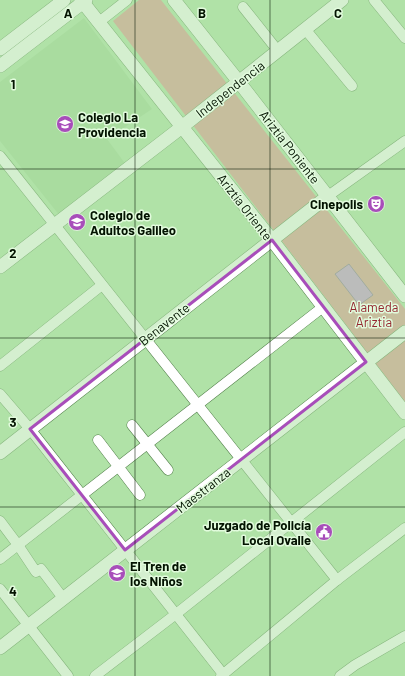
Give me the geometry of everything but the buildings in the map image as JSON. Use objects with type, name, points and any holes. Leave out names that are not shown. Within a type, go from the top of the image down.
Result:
[{"type":"main road","points":[[0,49],[64,0]]},
{"type":"main road","name":"Ariztía Poniente","points":[[174,0],[405,296]]},
{"type":"main road","name":"Independencia","points":[[0,267],[182,127],[342,0]]},
{"type":"main road","points":[[0,66],[83,1]]},
{"type":"main road","name":"Ariztía Oriente","points":[[83,1],[272,240],[405,413]]},
{"type":"main road","name":"Benavente","points":[[0,453],[328,196]]},
{"type":"main road","name":"Maestranza","points":[[0,648],[405,332]]},
{"type":"street","points":[[99,22],[127,0]]},
{"type":"street","points":[[374,0],[405,38]]},
{"type":"street","points":[[243,7],[278,51]]},
{"type":"street","points":[[306,29],[352,86]]},
{"type":"street","points":[[328,196],[405,141]]},
{"type":"street","points":[[0,156],[337,580]]},
{"type":"street","points":[[0,366],[102,285]]},
{"type":"street","points":[[0,559],[323,307]]},
{"type":"street","points":[[0,394],[30,429],[176,614],[222,675],[337,580],[405,528]]},
{"type":"street","points":[[132,425],[168,470]]},
{"type":"street","points":[[95,676],[176,614],[405,432]]},
{"type":"street","points":[[98,440],[140,495]]},
{"type":"street","points":[[0,521],[36,572],[41,569],[63,598]]},
{"type":"street","points":[[0,589],[68,676]]},
{"type":"street","points":[[340,676],[355,665],[405,636]]},
{"type":"highlighted area","points":[[272,240],[366,362],[125,550],[30,429]]},
{"type":"shaded area","name":"Colegio La Providencia","points":[[84,18],[152,109],[107,139],[127,166],[60,216],[0,141],[0,82]]},
{"type":"shaded area","points":[[349,264],[373,295],[359,305],[335,274]]},
{"type":"green space","name":"Alameda Ariztia","points":[[139,0],[161,0],[405,309],[405,402],[113,21]]},
{"type":"place","name":"Colegio La Providencia","points":[[65,124]]},
{"type":"place","name":"Cinepolis","points":[[376,204]]},
{"type":"place","name":"Colegio de Adultos Galileo","points":[[77,222]]},
{"type":"place","name":"Juzgado de Policía Local Ovalle","points":[[324,532]]},
{"type":"place","name":"El Tren de los Niños","points":[[117,573]]}]
